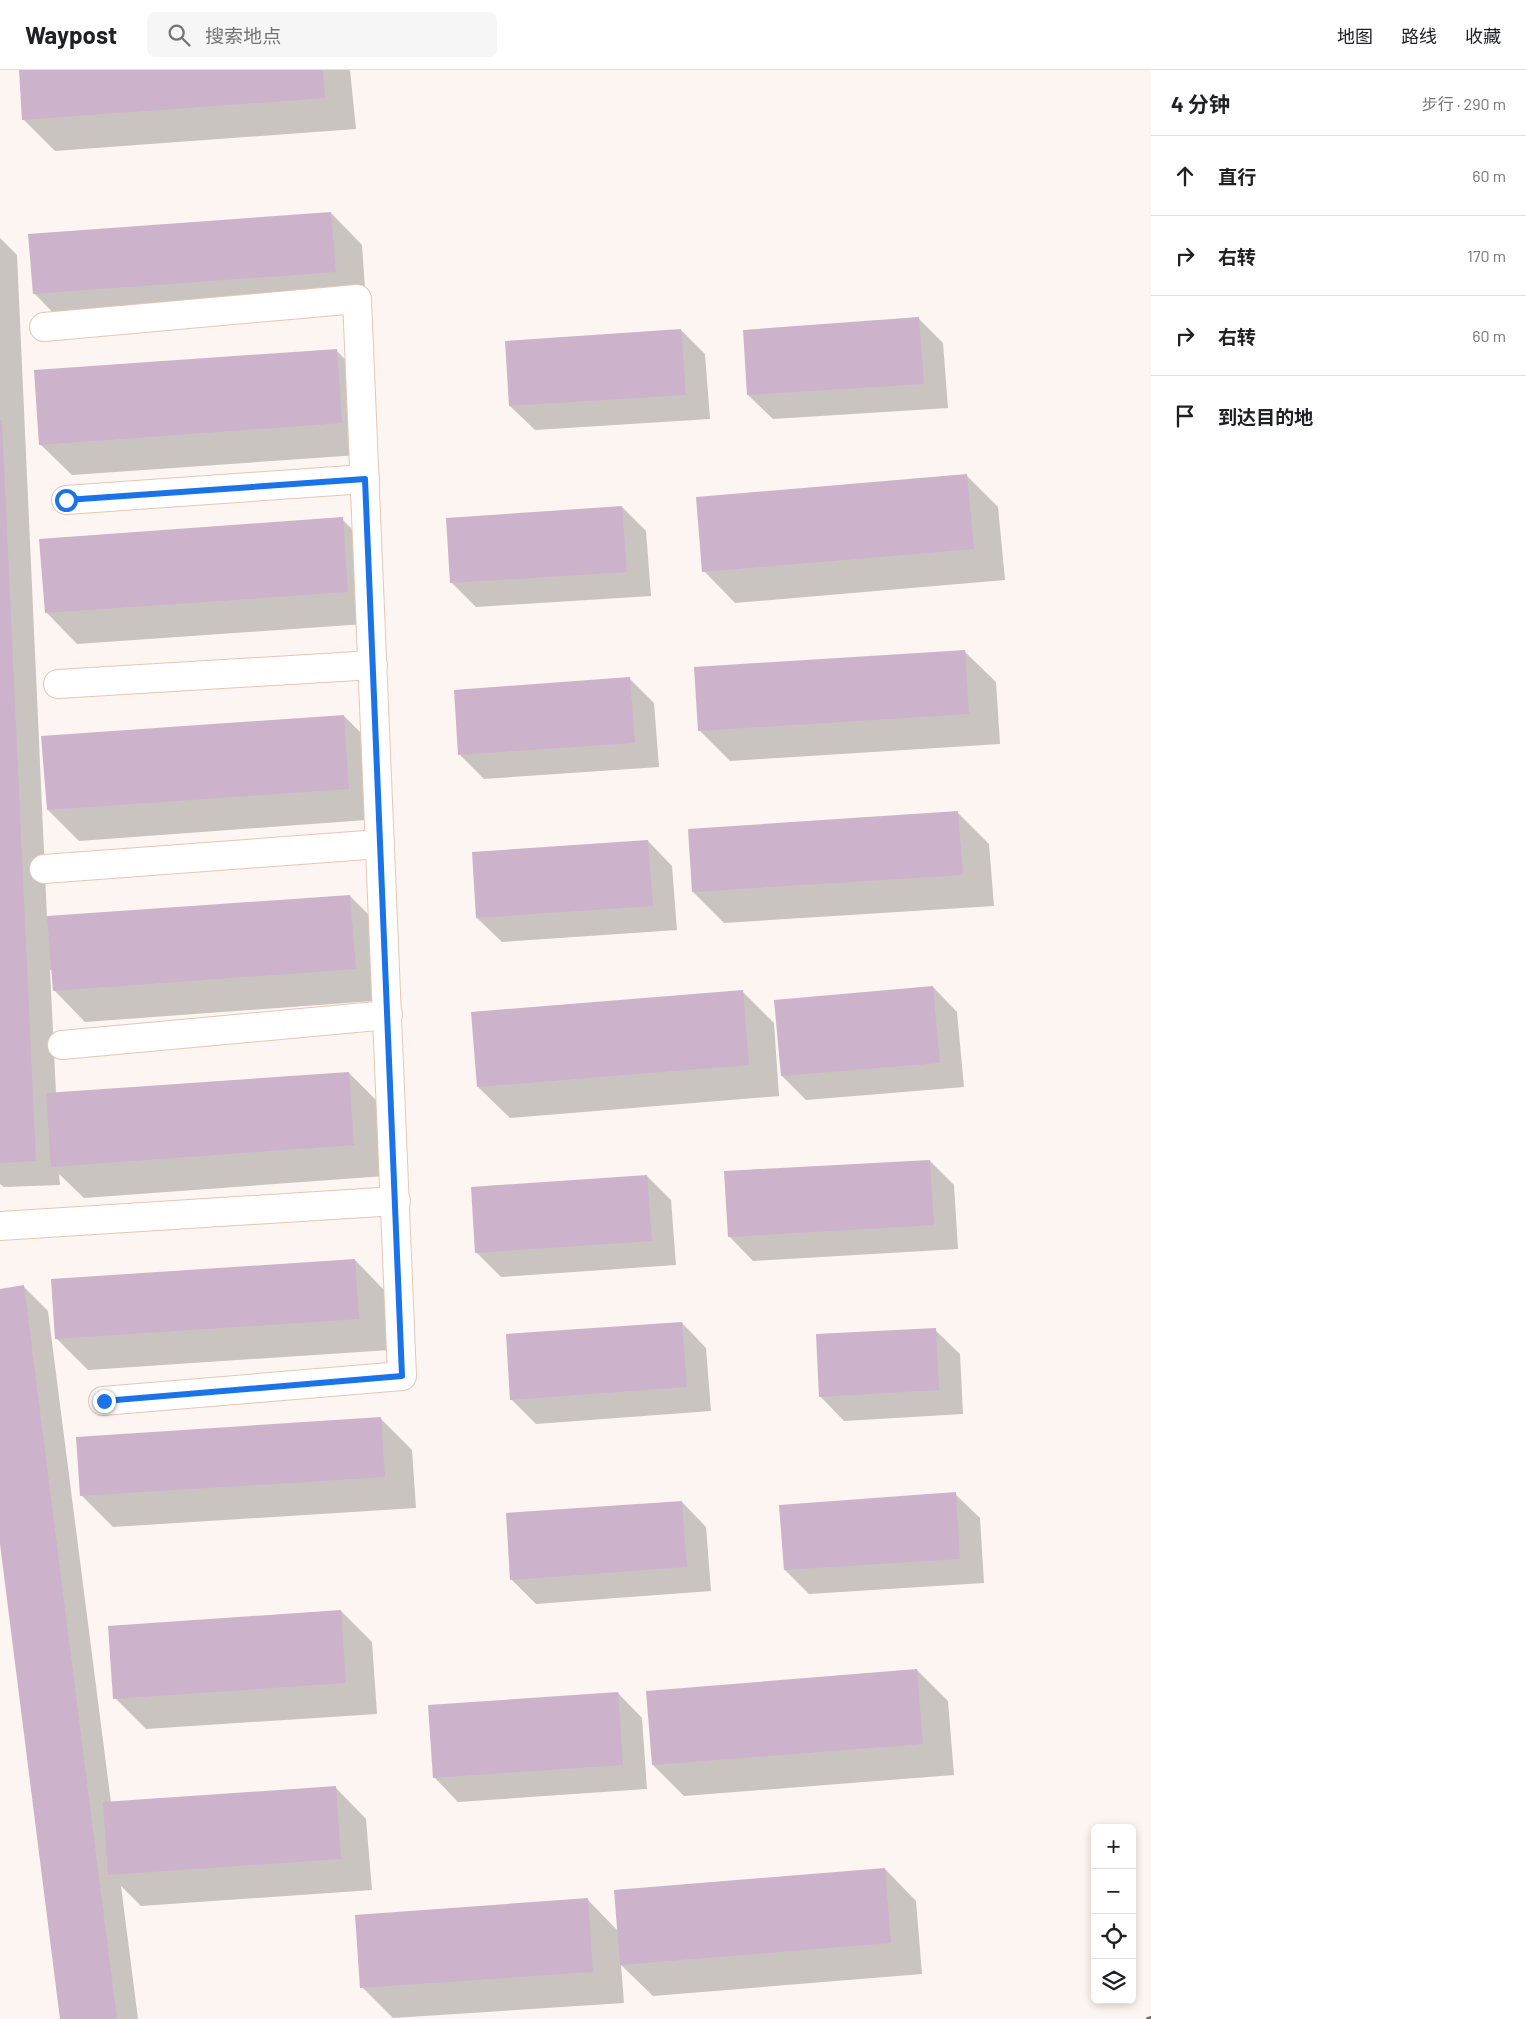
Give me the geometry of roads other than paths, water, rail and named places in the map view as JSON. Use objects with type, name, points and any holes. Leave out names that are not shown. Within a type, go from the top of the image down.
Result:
[{"type":"lane","points":[[44,327],[357,299],[402,1376],[104,1401]]},
{"type":"lane","points":[[66,500],[365,479]]},
{"type":"lane","points":[[58,684],[373,665]]},
{"type":"lane","points":[[44,870],[380,844]]},
{"type":"lane","points":[[62,1045],[388,1015]]},
{"type":"lane","points":[[0,1226],[396,1201]]}]
